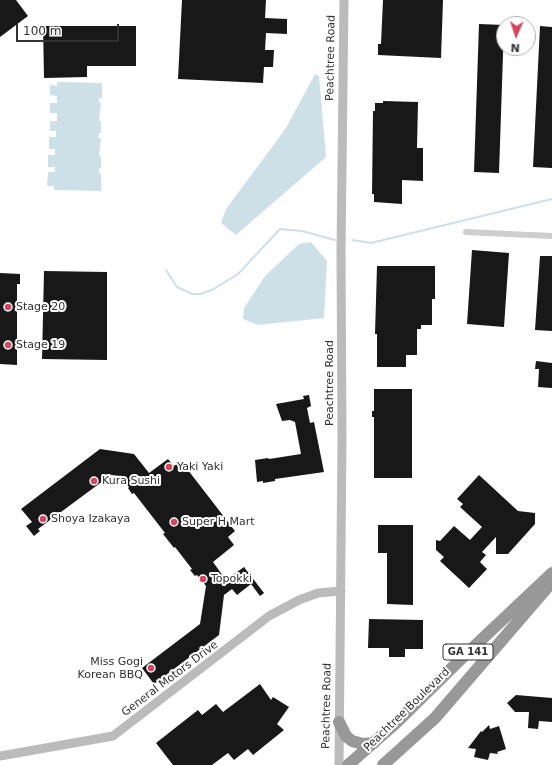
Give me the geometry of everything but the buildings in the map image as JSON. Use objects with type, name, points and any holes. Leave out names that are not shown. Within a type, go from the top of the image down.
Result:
[{"type":"highway","name":"Peachtree Boulevard","points":[[348,765],[374,743],[552,573]]},
{"type":"highway","name":"Peachtree Boulevard","points":[[383,765],[397,759],[435,718],[552,582]]},
{"type":"highway","points":[[339,722],[346,736],[352,741],[363,744],[374,743]]},
{"type":"street","name":"Peachtree Road","points":[[339,765],[341,591],[341,244],[344,0]]},
{"type":"street","points":[[466,232],[552,236]]},
{"type":"street","name":"General Motors Drive","points":[[0,756],[113,736],[269,616],[299,600],[318,593],[341,591]]},
{"type":"shaded area","points":[[315,74],[319,76],[326,157],[236,235],[221,223],[226,209],[286,128]]},
{"type":"shaded area","points":[[57,82],[102,83],[102,98],[99,98],[99,102],[101,103],[99,121],[101,121],[101,133],[99,133],[98,138],[101,138],[99,156],[101,156],[101,168],[99,168],[99,173],[101,173],[101,191],[54,190],[54,186],[47,186],[48,172],[55,172],[55,167],[48,167],[48,155],[55,155],[55,149],[49,149],[49,137],[56,137],[56,131],[50,131],[50,121],[57,121],[57,113],[50,113],[50,103],[57,103],[57,96],[50,95],[50,85],[57,86]]},
{"type":"shaded area","points":[[311,242],[327,261],[324,318],[258,325],[243,319],[244,308],[265,276],[299,244]]},
{"type":"waterway","points":[[352,240],[371,243],[552,199]]},
{"type":"waterway","points":[[166,270],[177,287],[192,294],[200,294],[212,290],[238,274],[280,229],[302,231],[335,240]]},
{"type":"place","name":"Stage 20","points":[[8,307]]},
{"type":"place","name":"Stage 19","points":[[8,345]]},
{"type":"place","name":"Yaki Yaki","points":[[169,467]]},
{"type":"place","name":"Kura Sushi","points":[[94,481]]},
{"type":"place","name":"Shoya Izakaya","points":[[43,519]]},
{"type":"place","name":"Super H Mart","points":[[174,522]]},
{"type":"place","name":"Topokki","points":[[203,579]]},
{"type":"place","name":"Miss Gogi Korean BBQ","points":[[151,668]]}]
